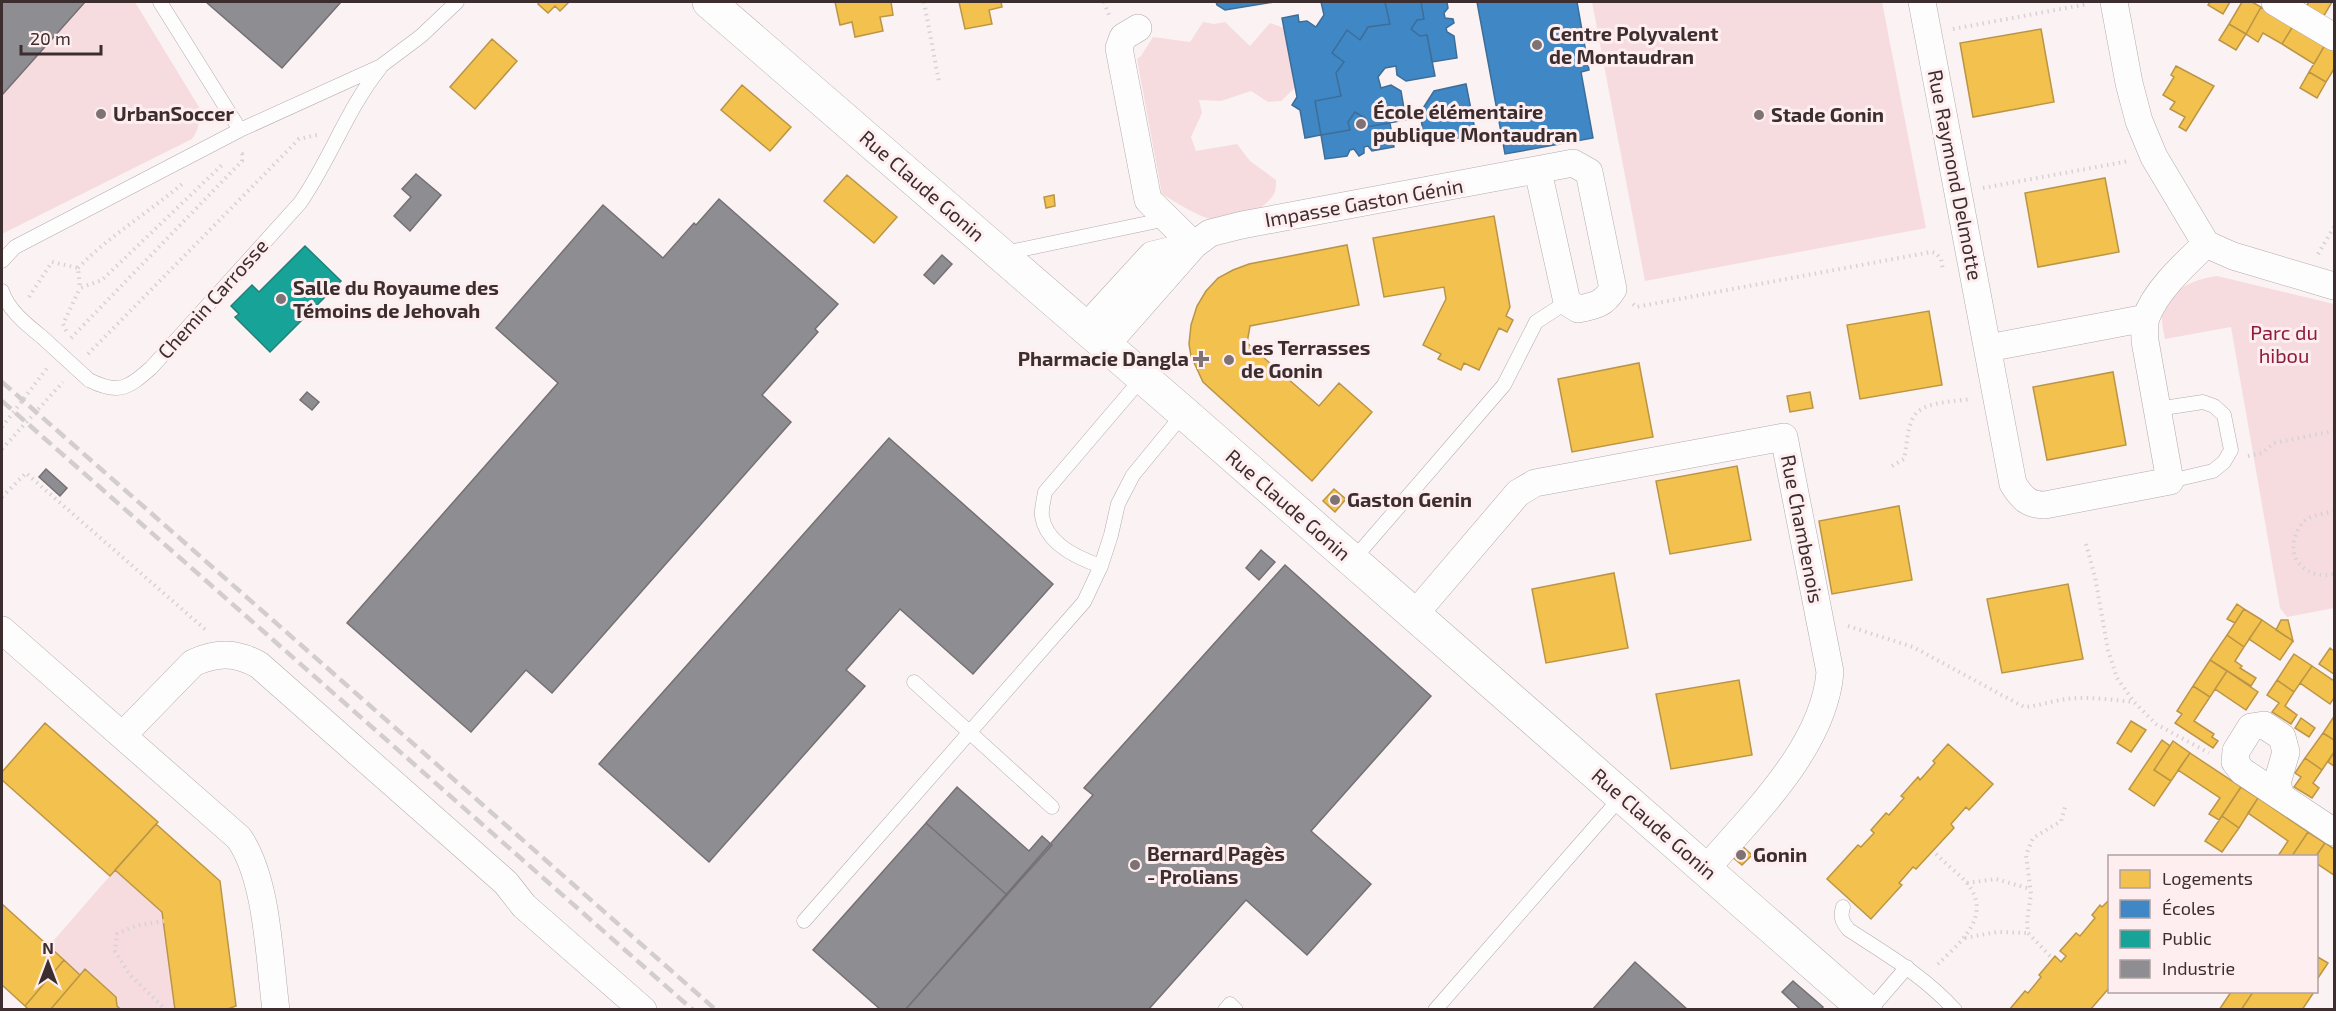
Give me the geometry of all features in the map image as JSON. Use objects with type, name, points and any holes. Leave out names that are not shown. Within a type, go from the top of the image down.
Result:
[{"type":"street","name":"Rue Claude Gonin","points":[[709,2],[1096,336],[1868,1010]]},
{"type":"street","name":"Rue Raymond Delmotte","points":[[1922,2],[2013,484],[2022,498],[2033,505],[2045,505],[2170,481]]},
{"type":"street","points":[[2275,2],[2334,37]]},
{"type":"street","points":[[2103,3],[2139,121],[2154,157],[2206,244],[2242,260],[2334,286]]},
{"type":"street","points":[[1138,28],[1123,37],[1119,48],[1148,200],[1194,245]]},
{"type":"street","name":"Impasse Gaston Génin","points":[[1096,336],[1152,255],[1194,245],[1210,233],[1573,163],[1589,171],[1613,289]]},
{"type":"street","points":[[1538,171],[1567,302],[1578,309],[1593,306],[1606,301],[1613,289]]},
{"type":"street","points":[[2170,481],[2145,341],[2146,318],[2160,294],[2183,266],[2206,244]]},
{"type":"street","points":[[1988,348],[2146,318]]},
{"type":"street","name":"Rue Chambenois","points":[[1414,615],[1518,493],[1535,483],[1784,437],[1830,672],[1825,706],[1787,773],[1706,869]]},
{"type":"street","points":[[2,630],[225,824],[247,849],[259,885],[276,1010]]},
{"type":"street","points":[[123,735],[193,663],[206,656],[220,654],[246,658],[259,665],[506,883],[525,906],[643,1010]]},
{"type":"street","points":[[2281,797],[2277,783],[2286,752],[2282,737],[2264,725],[2251,727],[2236,751],[2235,762],[2242,771],[2281,797],[2334,832]]},
{"type":"lane","points":[[160,2],[240,130]]},
{"type":"lane","name":"Chemin Carrosse","points":[[435,22],[445,2]]},
{"type":"lane","name":"Chemin Carrosse","points":[[2,261],[4,255],[15,247],[240,130],[381,66],[404,51],[457,2]]},
{"type":"lane","name":"Chemin Carrosse","points":[[2,291],[4,299],[16,313],[89,380],[115,390],[132,384],[152,368],[300,203],[314,183],[364,88],[381,66]]},
{"type":"lane","points":[[1001,254],[1167,219]]},
{"type":"lane","points":[[1352,561],[1504,385],[1536,322],[1567,302]]},
{"type":"lane","points":[[1101,566],[1077,558],[1049,535],[1042,515],[1045,492],[1143,377]]},
{"type":"lane","points":[[2157,409],[2203,402],[2214,406],[2224,415],[2230,450],[2224,462],[2213,471],[2170,481]]},
{"type":"lane","points":[[804,921],[1084,602],[1101,566],[1118,504],[1133,475],[1184,413]]},
{"type":"lane","points":[[914,682],[1052,807]]},
{"type":"lane","points":[[1435,1010],[1622,796]]},
{"type":"lane","points":[[1843,907],[1840,915],[1849,930],[1907,967],[1955,1010]]},
{"type":"lane","points":[[1868,1010],[1907,967]]},
{"type":"lane","points":[[1225,1010],[1230,1004],[1236,1010]]},
{"type":"path","points":[[924,2],[939,82]]},
{"type":"path","points":[[1928,33],[2103,3]]},
{"type":"path","points":[[82,361],[299,139]]},
{"type":"path","points":[[70,339],[242,160],[242,154],[232,154]]},
{"type":"path","points":[[1958,193],[2154,157]]},
{"type":"path","points":[[80,288],[102,280],[224,162]]},
{"type":"path","points":[[63,324],[80,288],[78,268],[99,246],[154,208],[189,178]]},
{"type":"path","points":[[1613,289],[1636,307],[1931,252],[1936,253],[1941,260],[1945,279]]},
{"type":"path","points":[[26,300],[52,262],[78,268]]},
{"type":"path","points":[[2,427],[50,365]]},
{"type":"path","points":[[2,449],[66,378]]},
{"type":"path","points":[[1892,466],[1904,459],[1912,419],[1918,411],[1925,407],[1997,394]]},
{"type":"path","points":[[2230,450],[2247,456],[2262,453],[2274,443],[2334,431]]},
{"type":"path","points":[[2,497],[26,473],[219,641],[220,654]]},
{"type":"path","points":[[2334,511],[2306,519],[2297,530],[2292,551],[2298,564],[2310,573],[2324,577],[2334,574]]},
{"type":"path","points":[[2086,544],[2117,678],[2134,702],[2156,724],[2211,754],[2235,762]]},
{"type":"path","points":[[1818,607],[1837,623],[1913,647],[2024,707],[2041,706],[2067,699],[2134,702]]},
{"type":"path","points":[[2050,956],[2028,933],[2027,921],[2031,902],[2026,866],[2030,842],[2038,834],[2061,821],[2066,804]]},
{"type":"path","points":[[1922,979],[1964,938],[1972,926],[1976,912],[1973,897],[1966,882],[1935,854]]},
{"type":"path","points":[[1966,882],[1996,879],[2030,889]]},
{"type":"path","points":[[164,921],[135,926],[117,934],[115,951],[130,975],[166,1010]]},
{"type":"path","points":[[1964,938],[1996,932],[2028,933]]},
{"type":"green space","name":"UrbanSoccer","points":[[2,2],[135,2],[199,107],[199,124],[192,139],[2,234]]},
{"type":"green space","name":"Stade Gonin","points":[[1592,2],[1882,2],[1926,228],[1645,281]]},
{"type":"green space","points":[[1203,22],[1214,24],[1225,22],[1250,46],[1270,23],[1284,28],[1304,79],[1281,101],[1268,102],[1251,91],[1221,101],[1199,100],[1202,113],[1191,137],[1196,151],[1237,144],[1250,161],[1276,180],[1276,189],[1270,200],[1248,215],[1232,221],[1217,221],[1203,216],[1162,194],[1137,59],[1153,37],[1190,42]]},
{"type":"green space","name":"Parc du hibou","points":[[2217,276],[2334,304],[2334,608],[2287,617],[2280,608],[2231,327],[2165,339],[2162,320],[2167,302],[2180,289],[2189,284]]},
{"type":"green space","points":[[115,870],[162,912],[175,1009],[121,1009],[117,1006],[116,997],[86,969],[80,975],[48,947]]},
{"type":"building: Logements","points":[[539,2],[569,2],[560,11],[555,6],[548,13],[538,4]]},
{"type":"building: Logements","points":[[835,2],[891,2],[893,15],[880,17],[883,31],[855,37],[852,22],[840,25]]},
{"type":"building: Logements","points":[[959,2],[1001,2],[1002,7],[989,10],[992,24],[965,29]]},
{"type":"building: Logements","points":[[2210,2],[2230,2],[2223,14],[2208,5]]},
{"type":"building: Logements","points":[[2242,2],[2252,2],[2261,7],[2246,34],[2229,24]]},
{"type":"building: Logements","points":[[2309,2],[2332,2],[2322,19],[2305,8]]},
{"type":"building: Logements","points":[[2261,7],[2293,26],[2282,44],[2263,33],[2258,42],[2246,34]]},
{"type":"building: Logements","points":[[2229,24],[2246,34],[2236,50],[2219,40]]},
{"type":"building: Logements","points":[[2293,26],[2325,45],[2314,64],[2282,44]]},
{"type":"building: Logements","points":[[2041,29],[2054,102],[1973,117],[1960,43]]},
{"type":"building: Logements","points":[[492,39],[517,61],[475,109],[450,87]]},
{"type":"building: Logements","points":[[2325,45],[2334,51],[2334,69],[2326,82],[2309,72]]},
{"type":"building: Logements","points":[[2176,66],[2214,86],[2186,131],[2179,127],[2185,117],[2170,109],[2175,102],[2163,95],[2174,77],[2171,75]]},
{"type":"building: Logements","points":[[2309,72],[2326,82],[2317,98],[2300,88]]},
{"type":"building: Logements","points":[[742,85],[791,127],[770,151],[721,110]]},
{"type":"building: Logements","points":[[847,175],[897,217],[874,243],[824,201]]},
{"type":"building: Logements","points":[[2105,178],[2119,252],[2038,267],[2025,193]]},
{"type":"building: Logements","points":[[1054,195],[1055,206],[1046,208],[1044,197]]},
{"type":"building: Logements","points":[[1494,216],[1510,307],[1506,316],[1513,320],[1507,332],[1499,328],[1479,370],[1464,363],[1461,370],[1438,359],[1441,354],[1423,345],[1446,299],[1444,287],[1384,297],[1373,238]]},
{"type":"building: Logements","name":"Les Terrasses de Gonin","points":[[1347,245],[1359,305],[1250,326],[1247,343],[1319,406],[1339,383],[1372,412],[1312,481],[1203,382],[1191,356],[1189,344],[1191,325],[1197,306],[1206,291],[1218,278],[1233,270],[1249,264]]},
{"type":"building: Logements","points":[[1929,311],[1942,385],[1860,399],[1847,325]]},
{"type":"building: Logements","points":[[1639,363],[1653,437],[1572,452],[1558,379]]},
{"type":"building: Logements","points":[[2113,372],[2126,445],[2047,460],[2033,387]]},
{"type":"building: Logements","points":[[1810,392],[1813,408],[1790,412],[1787,396]]},
{"type":"building: Logements","points":[[1737,466],[1751,540],[1670,554],[1656,481]]},
{"type":"building: Logements","name":"Gaston Genin","points":[[1334,489],[1346,499],[1335,512],[1323,501]]},
{"type":"building: Logements","points":[[1899,506],[1912,580],[1832,594],[1819,521]]},
{"type":"building: Logements","points":[[1614,573],[1628,648],[1546,663],[1532,589]]},
{"type":"building: Logements","points":[[2068,584],[2083,659],[2002,673],[1987,599]]},
{"type":"building: Logements","points":[[2237,604],[2244,609],[2235,623],[2227,619]]},
{"type":"building: Logements","points":[[2244,609],[2262,620],[2244,647],[2227,635]]},
{"type":"building: Logements","points":[[2262,620],[2293,641],[2280,660],[2249,639]]},
{"type":"building: Logements","points":[[2281,620],[2288,620],[2293,641],[2276,630]]},
{"type":"building: Logements","points":[[2227,635],[2244,647],[2235,661],[2242,666],[2240,668],[2256,678],[2251,686],[2210,660]]},
{"type":"building: Logements","points":[[2330,648],[2334,651],[2334,674],[2319,664]]},
{"type":"building: Logements","points":[[2294,654],[2312,666],[2294,692],[2277,680]]},
{"type":"building: Logements","points":[[2210,660],[2227,671],[2210,697],[2193,686]]},
{"type":"building: Logements","points":[[2312,666],[2334,681],[2334,698],[2330,704],[2300,683]]},
{"type":"building: Logements","points":[[2227,671],[2258,692],[2246,710],[2215,689]]},
{"type":"building: Logements","points":[[1739,680],[1752,755],[1671,769],[1656,694]]},
{"type":"building: Logements","points":[[2277,680],[2294,692],[2285,706],[2297,715],[2291,724],[2272,712],[2279,703],[2267,695]]},
{"type":"building: Logements","points":[[2193,686],[2210,697],[2194,721],[2214,734],[2212,737],[2218,741],[2213,748],[2175,723],[2182,714],[2177,711]]},
{"type":"building: Logements","points":[[2301,718],[2315,728],[2309,737],[2295,728]]},
{"type":"building: Logements","points":[[2334,719],[2334,740],[2323,733]]},
{"type":"building: Logements","points":[[2131,721],[2146,730],[2131,752],[2117,743]]},
{"type":"building: Logements","points":[[45,723],[158,822],[110,876],[2,780],[2,772]]},
{"type":"building: Logements","points":[[2323,733],[2334,740],[2334,752],[2322,770],[2305,758]]},
{"type":"building: Logements","points":[[2162,740],[2170,746],[2154,770],[2171,781],[2154,806],[2129,789]]},
{"type":"building: Logements","points":[[2173,741],[2190,753],[2171,781],[2154,770]]},
{"type":"building: Logements","points":[[1948,744],[1993,784],[1969,810],[1966,807],[1951,824],[1954,828],[1916,869],[1913,867],[1899,883],[1902,885],[1871,919],[1827,879],[1858,845],[1861,847],[1874,833],[1871,830],[1886,813],[1889,815],[1904,798],[1901,796],[1918,777],[1920,780]]},
{"type":"building: Logements","points":[[2334,752],[2334,766],[2328,762]]},
{"type":"building: Logements","points":[[2190,753],[2241,787],[2219,820],[2209,814],[2220,798],[2178,770]]},
{"type":"building: Logements","points":[[2305,758],[2322,770],[2313,783],[2319,788],[2312,798],[2294,787],[2301,777],[2295,773]]},
{"type":"building: Logements","points":[[2241,787],[2258,798],[2239,828],[2222,816]]},
{"type":"building: Logements","points":[[2258,798],[2308,832],[2293,855],[2279,855],[2288,841],[2248,813]]},
{"type":"building: Logements","points":[[2222,816],[2239,828],[2222,852],[2205,841]]},
{"type":"building: Logements","points":[[156,824],[220,881],[236,1006],[225,1010],[175,1010],[162,912],[115,870]]},
{"type":"building: Logements","points":[[2308,832],[2325,843],[2317,855],[2293,855]]},
{"type":"building: Logements","points":[[2325,843],[2334,849],[2334,875],[2318,864],[2317,855]]},
{"type":"building: Logements","name":"Gonin","points":[[1741,845],[1752,855],[1742,865],[1731,856]]},
{"type":"building: Logements","points":[[2108,901],[2108,989],[2090,1010],[2009,1010],[2025,991],[2028,993],[2055,956],[2061,962],[2066,956],[2060,951],[2076,933],[2080,936],[2095,918],[2092,915],[2100,905],[2102,907]]},
{"type":"building: Logements","points":[[2,904],[64,960],[25,1006],[2,985]]},
{"type":"building: Logements","points":[[2318,957],[2328,963],[2318,978]]},
{"type":"building: Logements","points":[[64,960],[80,975],[50,1010],[29,1010],[25,1006]]},
{"type":"building: Logements","points":[[85,969],[116,997],[117,1006],[121,1010],[50,1010]]},
{"type":"building: Logements","points":[[2230,993],[2252,993],[2241,1010],[2219,1010]]},
{"type":"building: Logements","points":[[2252,993],[2313,993],[2302,1010],[2241,1010]]},
{"type":"building: Écoles","points":[[1216,2],[1274,2],[1225,10]]},
{"type":"building: Écoles","points":[[1321,2],[1385,2],[1390,24],[1368,27],[1360,40],[1347,30],[1332,53],[1344,62],[1336,73],[1341,96],[1315,101],[1321,135],[1305,138],[1300,110],[1292,105],[1297,97],[1282,18],[1298,15],[1299,22],[1307,21],[1316,27],[1324,15]]},
{"type":"building: Écoles","points":[[1385,2],[1421,2],[1424,19],[1417,20],[1411,29],[1420,36],[1427,35],[1435,76],[1406,81],[1397,75],[1396,66],[1385,68],[1378,77],[1381,88],[1391,85],[1401,91],[1406,120],[1366,127],[1365,118],[1355,112],[1348,122],[1350,130],[1321,135],[1315,101],[1341,96],[1336,73],[1344,62],[1332,53],[1347,30],[1360,40],[1368,27],[1390,24]]},
{"type":"building: Écoles","points":[[1421,2],[1447,2],[1445,18],[1453,19],[1454,23],[1446,28],[1447,32],[1454,36],[1457,58],[1432,62],[1427,35],[1420,36],[1411,29],[1417,20],[1424,19]]},
{"type":"building: Écoles","name":"Centre Polyvalent de Montaudran","points":[[1477,2],[1577,2],[1589,70],[1581,72],[1593,138],[1505,154]]},
{"type":"building: Écoles","points":[[1466,84],[1476,135],[1425,144],[1420,113],[1434,91]]},
{"type":"building: Écoles","points":[[1355,112],[1365,118],[1366,127],[1390,123],[1394,147],[1372,151],[1368,146],[1364,147],[1364,153],[1359,156],[1354,149],[1350,150],[1347,156],[1325,159],[1321,135],[1350,130],[1348,122]]},
{"type":"building: Public","name":"Salle du Royaume des Témoins de Jehovah","points":[[305,246],[341,281],[270,352],[235,317],[239,314],[231,306],[252,285],[259,292]]},
{"type":"building: Industrie","points":[[2,2],[85,2],[2,95]]},
{"type":"building: Industrie","points":[[206,2],[341,2],[282,68]]},
{"type":"building: Industrie","points":[[416,174],[441,195],[410,231],[394,216],[411,197],[402,189]]},
{"type":"building: Industrie","points":[[719,199],[838,304],[815,329],[818,332],[762,395],[791,422],[552,693],[526,670],[471,732],[347,623],[558,383],[496,328],[603,205],[663,258]]},
{"type":"building: Industrie","points":[[942,255],[952,264],[934,284],[924,275]]},
{"type":"building: Industrie","points":[[307,392],[319,402],[312,410],[300,400]]},
{"type":"building: Industrie","points":[[889,438],[1053,584],[973,674],[900,609],[846,670],[865,686],[709,862],[599,764]]},
{"type":"building: Industrie","points":[[46,469],[67,488],[60,496],[39,477]]},
{"type":"building: Industrie","points":[[1261,550],[1275,562],[1259,580],[1246,568]]},
{"type":"building: Industrie","points":[[1285,565],[1431,696],[1311,831],[1371,884],[1307,955],[1246,900],[1148,1010],[905,1010],[1093,795],[1084,788]]},
{"type":"building: Industrie","points":[[957,787],[1029,851],[1042,836],[1052,845],[1007,895],[926,823]]},
{"type":"building: Industrie","points":[[926,823],[1007,895],[905,1010],[881,1010],[813,950]]},
{"type":"building: Industrie","points":[[1635,962],[1688,1010],[1592,1010]]},
{"type":"building: Industrie","points":[[1793,981],[1823,1007],[1820,1010],[1801,1010],[1782,992]]},
{"type":"railway","points":[[2,382],[716,1010]]},
{"type":"railway","points":[[2,401],[693,1010]]},
{"type":"place","name":"Centre Polyvalent de Montaudran","points":[[1537,45]]},
{"type":"place","name":"UrbanSoccer","points":[[101,114]]},
{"type":"place","name":"Stade Gonin","points":[[1759,115]]},
{"type":"place","name":"École élémentaire publique Montaudran","points":[[1361,124]]},
{"type":"place","name":"Salle du Royaume des Témoins de Jehovah","points":[[281,299]]},
{"type":"place","name":"Pharmacie Dangla","points":[[1201,359]]},
{"type":"place","name":"Les Terrasses de Gonin","points":[[1229,360]]},
{"type":"place","name":"Gaston Genin","points":[[1335,500]]},
{"type":"place","name":"Gonin","points":[[1741,855]]},
{"type":"place","name":"Bernard Pagès - Prolians","points":[[1135,865]]}]
